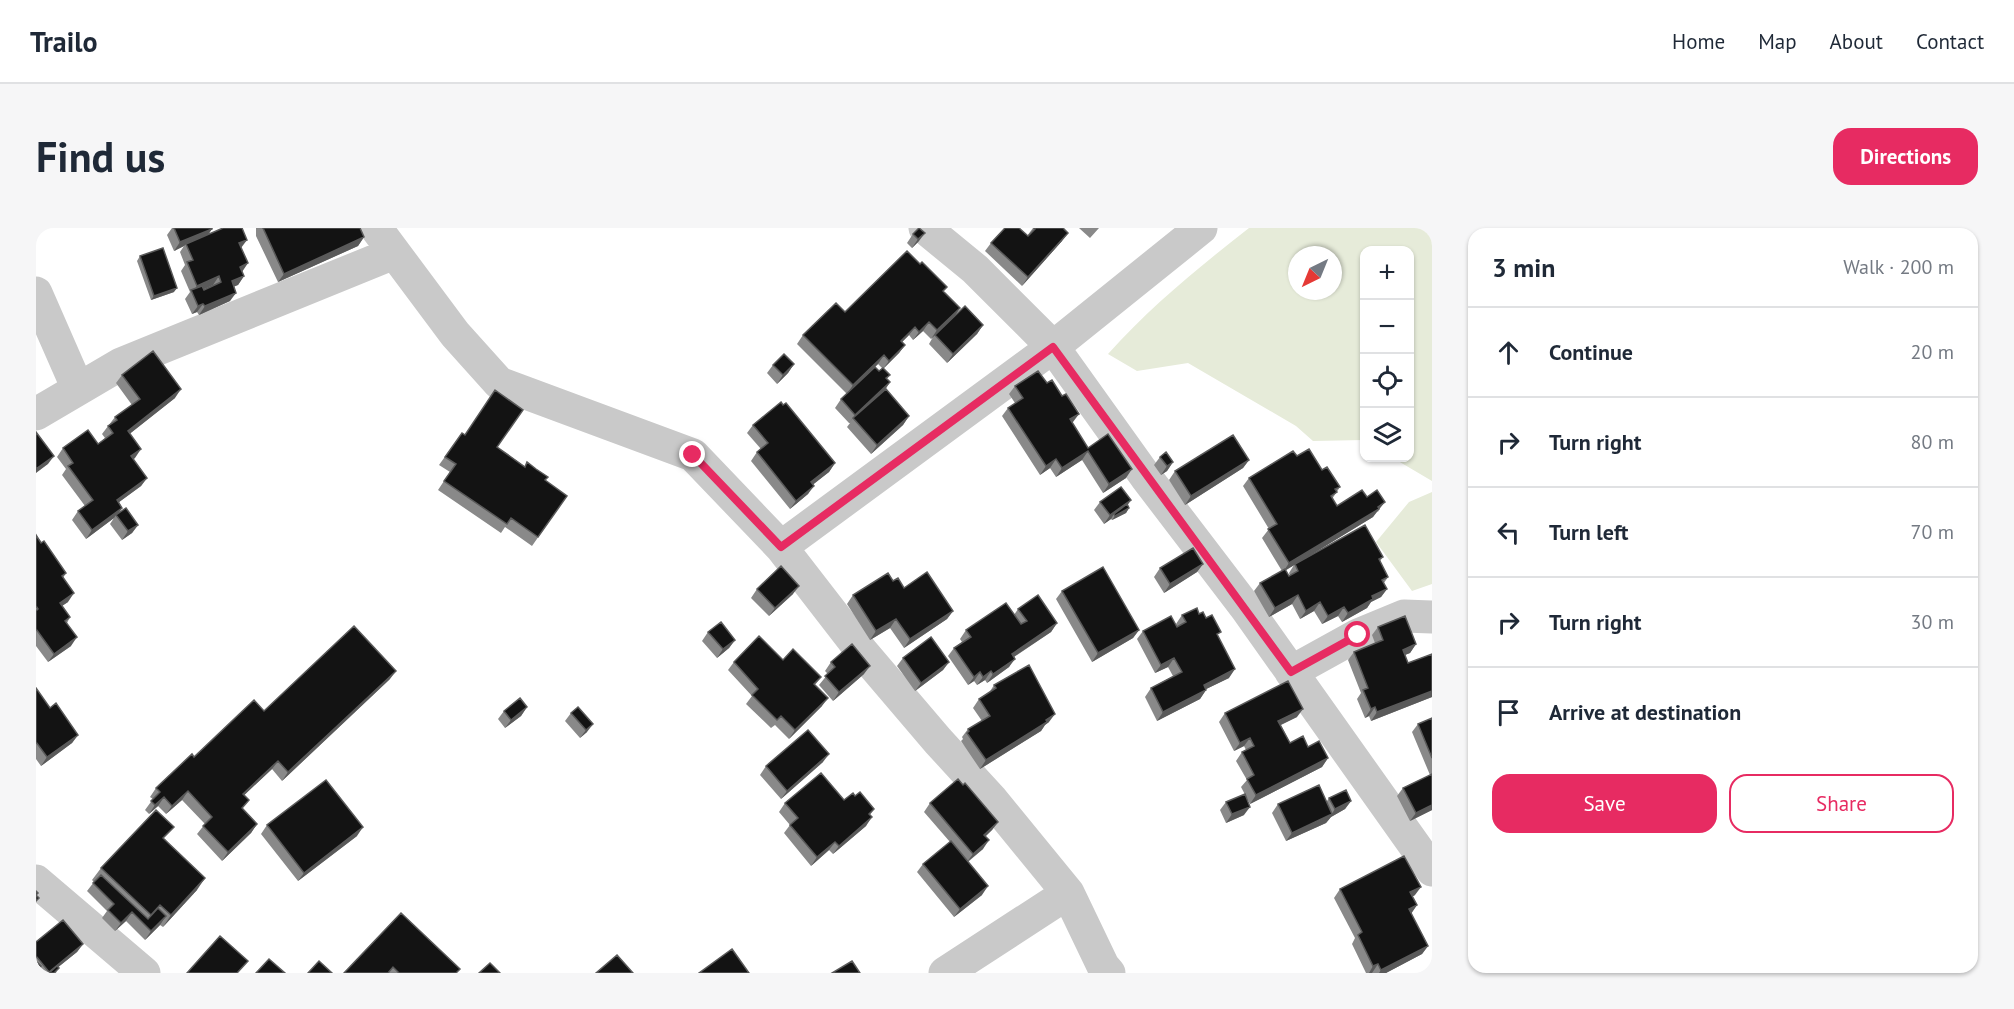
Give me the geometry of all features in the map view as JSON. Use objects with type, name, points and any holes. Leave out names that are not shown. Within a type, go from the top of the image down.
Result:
[{"type":"street","points":[[925,228],[975,269],[1053,347],[1291,672],[1432,870]]},
{"type":"street","points":[[781,547],[1053,347],[1202,228]]},
{"type":"street","points":[[36,414],[121,364],[385,240],[455,334],[499,383],[693,455],[781,547],[863,654],[992,800],[1068,893],[1103,966],[1109,973]]},
{"type":"street","points":[[36,293],[78,390]]},
{"type":"street","points":[[1291,672],[1358,635],[1404,616],[1432,617]]},
{"type":"street","points":[[36,881],[144,973]]},
{"type":"street","points":[[945,973],[1068,893]]},
{"type":"green space","points":[[1249,228],[1432,228],[1432,481],[1400,462],[1414,462],[1414,246],[1360,246],[1360,440],[1313,441],[1296,426],[1188,363],[1137,371],[1108,354],[1124,336],[1193,273]]},
{"type":"green space","points":[[1432,492],[1432,584],[1412,591],[1376,542],[1409,502]]},
{"type":"building","points":[[174,228],[212,228],[212,229],[180,242]]},
{"type":"building","points":[[223,228],[242,228],[247,240],[239,243],[248,263],[240,267],[244,276],[232,281],[236,293],[205,306],[203,304],[198,306],[191,290],[202,286],[204,290],[221,282],[219,276],[197,286],[187,262],[193,260],[186,244]]},
{"type":"building","points":[[263,228],[360,228],[364,237],[284,274]]},
{"type":"building","points":[[919,228],[925,233],[918,239],[913,234]]},
{"type":"building","points":[[1005,228],[1019,228],[1028,236],[1034,228],[1063,228],[1068,233],[1028,277],[991,243]]},
{"type":"building","points":[[163,248],[177,288],[154,296],[140,256]]},
{"type":"building","points":[[907,251],[920,264],[922,262],[947,287],[943,291],[960,308],[937,330],[929,322],[919,332],[915,327],[901,341],[905,345],[889,361],[884,355],[853,385],[803,335],[836,303],[845,312]]},
{"type":"building","points":[[965,306],[983,325],[953,354],[935,335]]},
{"type":"building","points":[[153,351],[181,389],[128,431],[141,449],[131,456],[147,478],[117,500],[122,508],[92,530],[78,511],[93,500],[68,466],[73,463],[63,448],[88,430],[98,444],[113,433],[108,426],[117,420],[115,417],[140,399],[122,375]]},
{"type":"building","points":[[784,354],[794,364],[783,375],[773,365]]},
{"type":"building","points":[[875,367],[879,371],[883,368],[890,375],[886,378],[890,382],[855,415],[841,399]]},
{"type":"building","points":[[1038,371],[1047,383],[1052,380],[1062,396],[1066,394],[1079,414],[1070,419],[1088,448],[1108,434],[1132,469],[1109,484],[1088,451],[1062,468],[1056,459],[1046,466],[1008,408],[1023,398],[1015,386]]},
{"type":"building","points":[[886,389],[909,416],[877,445],[853,418]]},
{"type":"building","points":[[495,390],[523,410],[497,447],[525,467],[527,462],[548,477],[545,480],[567,496],[538,537],[511,518],[507,524],[444,481],[456,464],[445,457],[462,433],[465,435]]},
{"type":"building","points":[[781,402],[783,405],[786,403],[835,463],[811,482],[814,486],[796,501],[757,452],[768,443],[753,425]]},
{"type":"building","points":[[36,432],[54,456],[36,469]]},
{"type":"building","points":[[1233,435],[1249,460],[1191,496],[1175,471]]},
{"type":"building","points":[[1309,449],[1322,470],[1327,467],[1340,487],[1335,489],[1337,492],[1331,496],[1337,506],[1362,490],[1367,497],[1377,490],[1385,502],[1378,507],[1379,509],[1289,563],[1268,529],[1277,524],[1249,478],[1293,451],[1297,456]]},
{"type":"building","points":[[1166,452],[1173,462],[1167,466],[1160,457]]},
{"type":"building","points":[[1121,487],[1131,500],[1110,515],[1100,502]]},
{"type":"building","points":[[1127,504],[1129,508],[1115,516],[1114,514]]},
{"type":"building","points":[[126,508],[138,525],[128,531],[116,515]]},
{"type":"building","points":[[1365,525],[1383,557],[1379,559],[1388,577],[1382,580],[1387,589],[1372,596],[1373,599],[1348,613],[1344,607],[1328,616],[1320,602],[1306,611],[1298,595],[1275,608],[1260,583],[1285,569],[1289,576],[1298,571],[1295,564]]},
{"type":"building","points":[[36,535],[41,543],[44,541],[66,573],[62,576],[74,593],[60,603],[70,617],[65,621],[77,637],[54,654],[36,629],[38,609],[36,606]]},
{"type":"building","points":[[1193,548],[1203,564],[1170,584],[1160,568]]},
{"type":"building","points":[[781,566],[799,586],[775,608],[757,589]]},
{"type":"building","points":[[1103,567],[1139,630],[1098,653],[1062,591]]},
{"type":"building","points":[[927,572],[953,611],[910,639],[896,619],[876,631],[853,595],[888,573],[893,581],[898,578],[904,588]]},
{"type":"building","points":[[1038,595],[1057,623],[1012,654],[1015,659],[993,674],[991,671],[983,677],[980,672],[974,677],[954,648],[971,637],[966,630],[1006,603],[1021,624],[1027,621],[1018,609]]},
{"type":"building","points":[[1197,608],[1199,614],[1203,612],[1206,618],[1212,615],[1221,632],[1217,634],[1235,669],[1204,685],[1206,690],[1163,712],[1151,688],[1182,672],[1174,658],[1161,665],[1143,631],[1171,616],[1177,627],[1186,622],[1182,615]]},
{"type":"building","points":[[1405,616],[1416,644],[1403,650],[1408,663],[1432,654],[1432,691],[1377,712],[1375,707],[1371,709],[1363,690],[1368,688],[1354,652],[1383,640],[1378,627]]},
{"type":"building","points":[[721,622],[735,640],[723,649],[708,632]]},
{"type":"building","points":[[354,626],[396,671],[288,772],[278,761],[243,794],[249,800],[242,808],[257,824],[228,852],[203,826],[212,817],[188,791],[172,806],[164,797],[155,805],[151,801],[160,792],[156,788],[192,754],[194,757],[254,700],[264,711]]},
{"type":"building","points":[[759,636],[783,660],[793,649],[821,677],[814,684],[828,698],[795,730],[781,716],[777,720],[752,695],[758,689],[734,662]]},
{"type":"building","points":[[931,637],[949,662],[921,683],[903,658]]},
{"type":"building","points":[[852,644],[870,666],[839,692],[825,676],[835,667],[831,662]]},
{"type":"building","points":[[1029,665],[1055,714],[1046,720],[1047,722],[986,760],[967,733],[968,729],[990,716],[979,699],[996,688],[994,685]]},
{"type":"building","points":[[1288,681],[1303,709],[1278,721],[1290,743],[1303,736],[1308,747],[1319,741],[1328,758],[1256,795],[1247,779],[1254,775],[1242,752],[1254,746],[1250,738],[1240,743],[1225,713]]},
{"type":"building","points":[[36,688],[50,708],[56,703],[78,735],[47,757],[36,742]]},
{"type":"building","points":[[520,698],[527,707],[511,720],[504,711]]},
{"type":"building","points":[[578,707],[593,724],[586,730],[571,713]]},
{"type":"building","points":[[1432,718],[1432,758],[1418,724]]},
{"type":"building","points":[[808,730],[829,754],[787,791],[766,766]]},
{"type":"building","points":[[821,773],[844,800],[853,793],[855,796],[860,792],[874,809],[869,814],[872,817],[839,846],[835,842],[817,857],[790,825],[798,818],[785,803]]},
{"type":"building","points":[[1432,774],[1432,805],[1416,813],[1403,788]]},
{"type":"building","points":[[958,779],[963,785],[965,783],[998,822],[984,835],[989,840],[973,854],[930,803]]},
{"type":"building","points":[[326,780],[363,827],[304,873],[267,825]]},
{"type":"building","points":[[1319,785],[1332,814],[1292,833],[1278,804]]},
{"type":"building","points":[[1346,790],[1351,801],[1335,809],[1329,798]]},
{"type":"building","points":[[1245,794],[1250,807],[1232,814],[1226,802]]},
{"type":"building","points":[[156,810],[174,827],[163,838],[205,878],[171,915],[160,905],[151,915],[101,868]]},
{"type":"building","points":[[951,841],[988,886],[960,909],[923,864]]},
{"type":"building","points":[[1404,856],[1421,887],[1410,892],[1417,905],[1409,909],[1428,946],[1381,970],[1378,964],[1373,966],[1358,935],[1362,932],[1340,889]]},
{"type":"building","points":[[101,875],[148,919],[158,908],[166,916],[151,931],[132,912],[121,923],[108,910],[114,904],[93,883]]},
{"type":"building","points":[[401,913],[460,969],[456,973],[399,973],[393,967],[388,973],[344,973]]},
{"type":"building","points":[[63,920],[83,944],[49,972],[36,956],[36,942]]},
{"type":"building","points":[[220,936],[248,961],[237,973],[187,973]]},
{"type":"building","points":[[732,949],[749,973],[699,973]]},
{"type":"building","points":[[617,955],[633,973],[596,973]]},
{"type":"building","points":[[269,959],[285,973],[256,973]]},
{"type":"building","points":[[36,961],[41,966],[36,971]]},
{"type":"building","points":[[319,961],[332,973],[308,973]]},
{"type":"building","points":[[852,961],[860,973],[832,973]]},
{"type":"building","points":[[490,963],[500,973],[479,973]]},
{"type":"building","points":[[57,966],[59,968],[54,973],[49,973]]},
{"type":"route","points":[[693,455],[781,547],[1053,347],[1291,672],[1358,635]]}]
